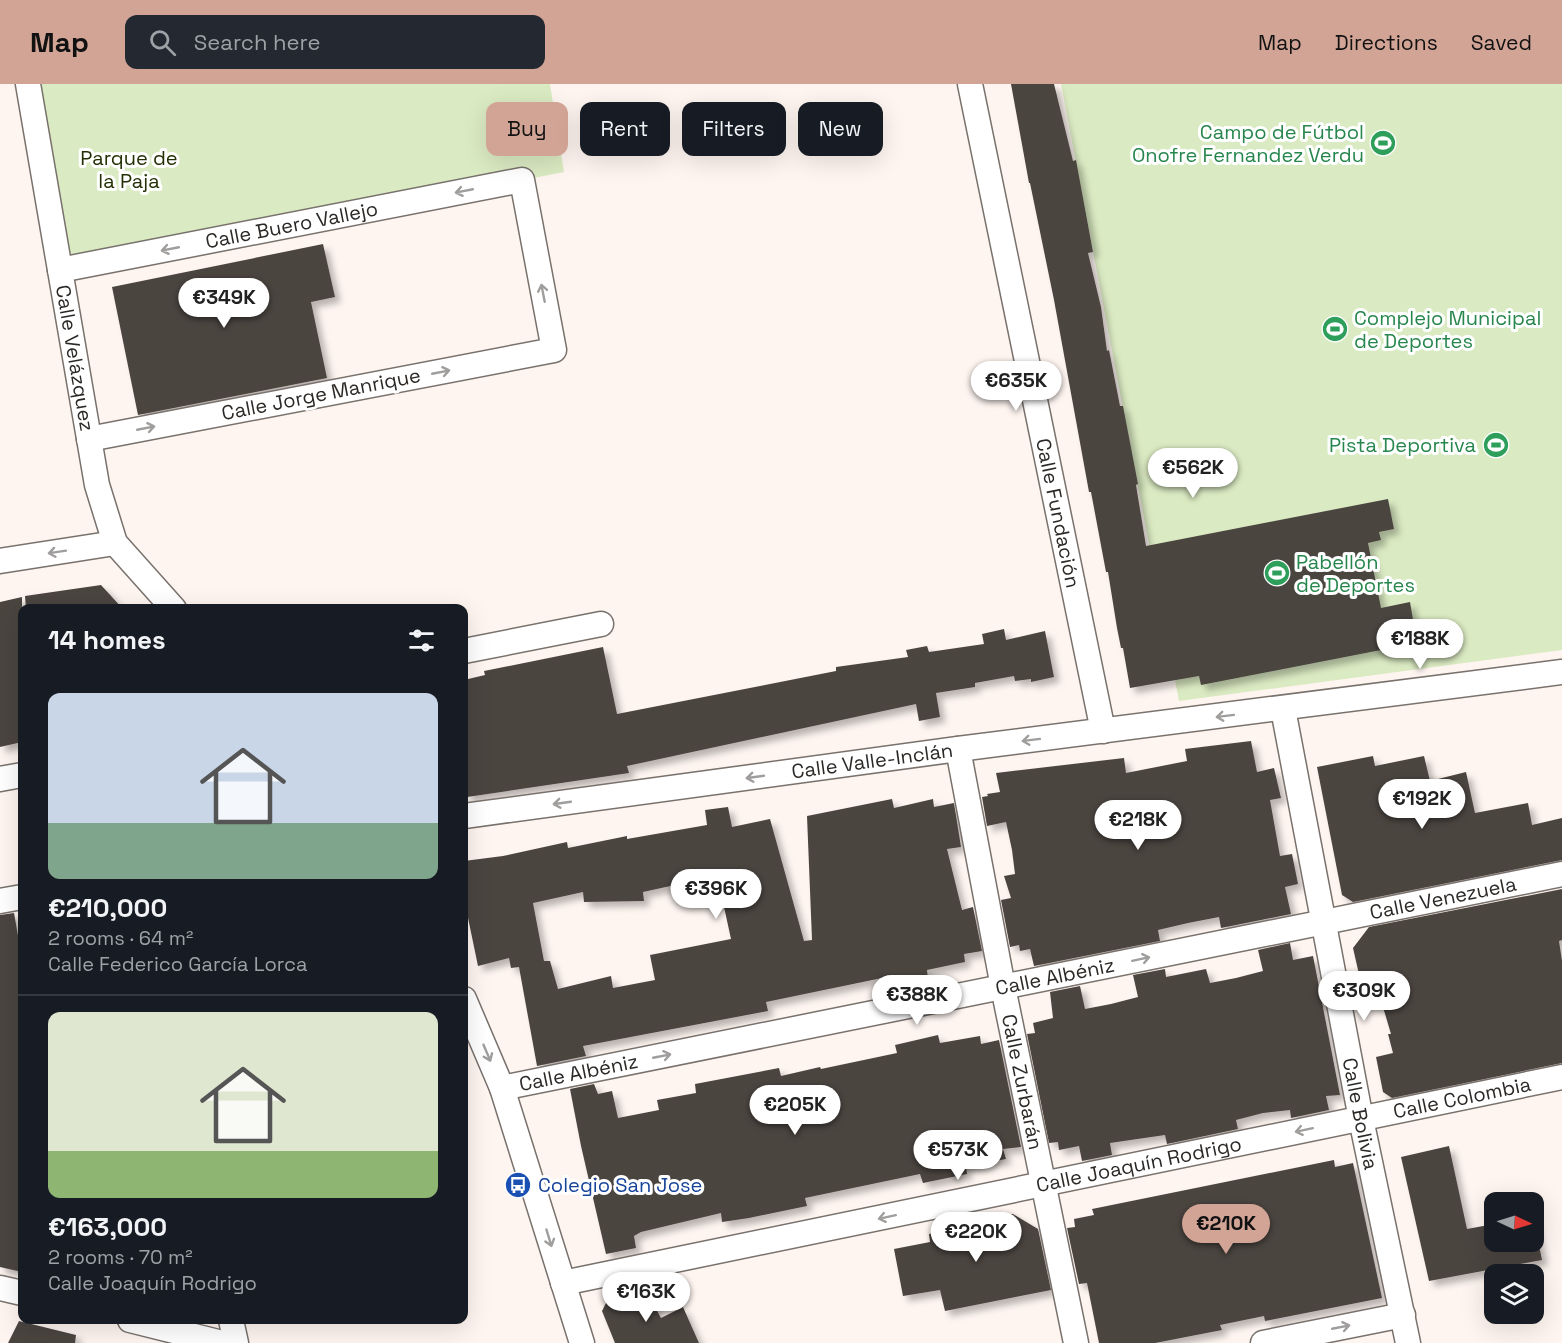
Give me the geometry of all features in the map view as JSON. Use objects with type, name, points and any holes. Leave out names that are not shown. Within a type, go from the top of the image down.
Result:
[{"type":"street","name":"Calle Velázquez","points":[[27,84],[97,485],[115,543],[170,604]]},
{"type":"street","name":"Calle Fundación","points":[[970,84],[1103,731]]},
{"type":"street","name":"Calle Buero Vallejo","points":[[60,270],[522,180],[554,350]]},
{"type":"street","name":"Calle Jorge Manrique","points":[[89,439],[554,350]]},
{"type":"street","points":[[0,561],[115,543]]},
{"type":"street","points":[[468,650],[600,624]]},
{"type":"street","name":"Calle Valle-Inclán","points":[[468,815],[958,749],[1562,672]]},
{"type":"street","name":"Calle Bolivia","points":[[1283,709],[1361,1119],[1408,1343]]},
{"type":"street","name":"Calle Zurbarán","points":[[958,749],[1003,987],[1076,1343]]},
{"type":"street","points":[[0,779],[18,776]]},
{"type":"street","name":"Calle Venezuela","points":[[1324,921],[1562,874]]},
{"type":"street","points":[[0,901],[18,898]]},
{"type":"street","name":"Calle Albéniz","points":[[502,1088],[1324,921]]},
{"type":"street","points":[[468,1008],[502,1088],[582,1343]]},
{"type":"street","name":"Calle Colombia","points":[[1361,1119],[1562,1077]]},
{"type":"street","name":"Calle Joaquín Rodrigo","points":[[563,1283],[1361,1119]]},
{"type":"street","points":[[0,1288],[18,1292]]},
{"type":"street","points":[[1263,1343],[1403,1314]]},
{"type":"street","points":[[146,1324],[222,1343]]},
{"type":"street","points":[[232,1324],[236,1343]]},
{"type":"green space","name":"Parque de la Paja","points":[[28,84],[550,84],[553,102],[486,102],[486,156],[561,156],[564,172],[60,270]]},
{"type":"green space","name":"Complejo Municipal de Deportes","points":[[1061,84],[1562,84],[1562,650],[1179,701]]},
{"type":"building","points":[[1011,84],[1054,84],[1073,161],[1076,160],[1093,252],[1088,253],[1101,307],[1107,351],[1109,350],[1120,406],[1123,406],[1138,484],[1136,485],[1146,546],[1388,499],[1394,529],[1379,532],[1381,540],[1368,543],[1381,608],[1410,602],[1417,643],[1201,685],[1199,676],[1130,688],[1108,572],[1106,572],[1091,492],[1089,492]]},
{"type":"building","points":[[323,244],[335,297],[311,302],[327,378],[138,415],[112,287]]},
{"type":"building","points":[[101,585],[118,604],[26,604],[25,596]]},
{"type":"building","points":[[22,597],[22,604],[18,604],[18,743],[0,747],[0,602]]},
{"type":"building","points":[[1004,629],[1006,640],[1045,631],[1054,677],[1031,682],[1031,679],[1015,681],[1014,676],[975,683],[975,687],[936,693],[940,717],[919,721],[916,704],[627,766],[629,773],[468,797],[468,679],[485,675],[484,671],[603,647],[617,714],[836,671],[836,667],[908,657],[906,650],[927,646],[929,652],[984,644],[982,634]]},
{"type":"building","points":[[1251,741],[1257,772],[1274,768],[1281,798],[1270,800],[1280,856],[1292,854],[1298,884],[1285,887],[1291,914],[1221,928],[1219,917],[1188,923],[1158,930],[1160,941],[1034,966],[1030,949],[1020,951],[1019,945],[1010,947],[1001,900],[1011,898],[1004,876],[1015,874],[1012,850],[1006,822],[987,826],[982,797],[1000,792],[996,773],[1124,758],[1126,773],[1187,761],[1185,749]]},
{"type":"building","points":[[1373,756],[1375,766],[1424,756],[1430,781],[1466,772],[1475,813],[1528,803],[1532,825],[1562,818],[1562,860],[1353,902],[1342,895],[1317,767]]},
{"type":"building","points":[[892,799],[894,808],[933,799],[934,807],[954,803],[961,847],[947,849],[962,910],[973,907],[982,951],[964,954],[965,962],[927,970],[928,979],[884,987],[882,978],[766,1002],[768,1011],[583,1046],[586,1056],[537,1066],[519,967],[511,968],[509,958],[478,966],[468,918],[468,860],[503,856],[567,842],[568,848],[627,836],[627,839],[707,825],[705,810],[728,807],[732,827],[770,819],[804,941],[812,940],[807,816]],"holes":[[[707,878],[710,894],[721,893],[731,939],[650,955],[655,980],[613,988],[611,976],[558,989],[550,961],[544,961],[533,903],[583,892],[584,902],[644,901],[643,892]]]},
{"type":"building","points":[[1562,889],[1562,940],[1559,941],[1562,961],[1562,1063],[1392,1098],[1383,1092],[1376,1057],[1393,1053],[1388,1034],[1391,1034],[1375,980],[1361,983],[1353,948],[1369,927]]},
{"type":"building","points":[[14,913],[18,936],[18,1271],[0,1267],[0,915]]},
{"type":"building","points":[[1290,943],[1293,960],[1313,956],[1340,1095],[1326,1096],[1329,1110],[1291,1118],[1290,1110],[1263,1113],[1236,1120],[1238,1129],[1167,1144],[1165,1135],[1110,1143],[1112,1155],[1082,1161],[1079,1146],[1059,1150],[1058,1142],[1049,1143],[1027,1034],[1035,1033],[1033,1023],[1053,1018],[1050,992],[1080,986],[1085,1009],[1111,1004],[1138,997],[1133,975],[1165,969],[1166,977],[1206,969],[1210,983],[1236,978],[1263,971],[1258,950]]},
{"type":"building","points":[[938,1035],[940,1043],[980,1036],[981,1044],[999,1040],[1021,1147],[1003,1149],[1006,1159],[966,1166],[967,1174],[923,1183],[920,1174],[805,1198],[807,1206],[749,1218],[722,1222],[721,1213],[641,1232],[634,1236],[636,1248],[606,1254],[570,1089],[594,1084],[598,1094],[612,1091],[618,1118],[659,1110],[657,1100],[696,1093],[695,1084],[779,1068],[781,1076],[820,1067],[821,1069],[897,1053],[895,1045]]},
{"type":"building","points":[[1449,1146],[1467,1229],[1484,1226],[1484,1252],[1540,1252],[1542,1260],[1520,1264],[1484,1264],[1484,1271],[1429,1281],[1401,1157]]},
{"type":"building","points":[[1334,1160],[1335,1167],[1353,1163],[1382,1298],[1265,1321],[1264,1316],[1220,1325],[1222,1330],[1155,1343],[1099,1343],[1087,1283],[1079,1284],[1067,1228],[1075,1227],[1074,1219],[1094,1215],[1092,1209]]},
{"type":"building","points":[[1013,1214],[1038,1229],[1051,1290],[945,1311],[940,1290],[903,1296],[894,1249],[930,1242],[929,1234]]},
{"type":"building","points":[[632,1292],[642,1310],[653,1304],[661,1318],[683,1307],[699,1343],[615,1343],[602,1311],[609,1297]]},
{"type":"building","points":[[18,1323],[76,1335],[75,1343],[8,1343]]},
{"type":"place","name":"Campo de Fútbol Onofre Fernandez Verdu","points":[[1383,143]]},
{"type":"place","name":"Complejo Municipal de Deportes","points":[[1335,329]]},
{"type":"place","name":"Pista Deportiva","points":[[1496,445]]},
{"type":"place","name":"Pabellón de Deportes","points":[[1277,573]]},
{"type":"place","name":"Colegio San Jose","points":[[518,1185]]}]
